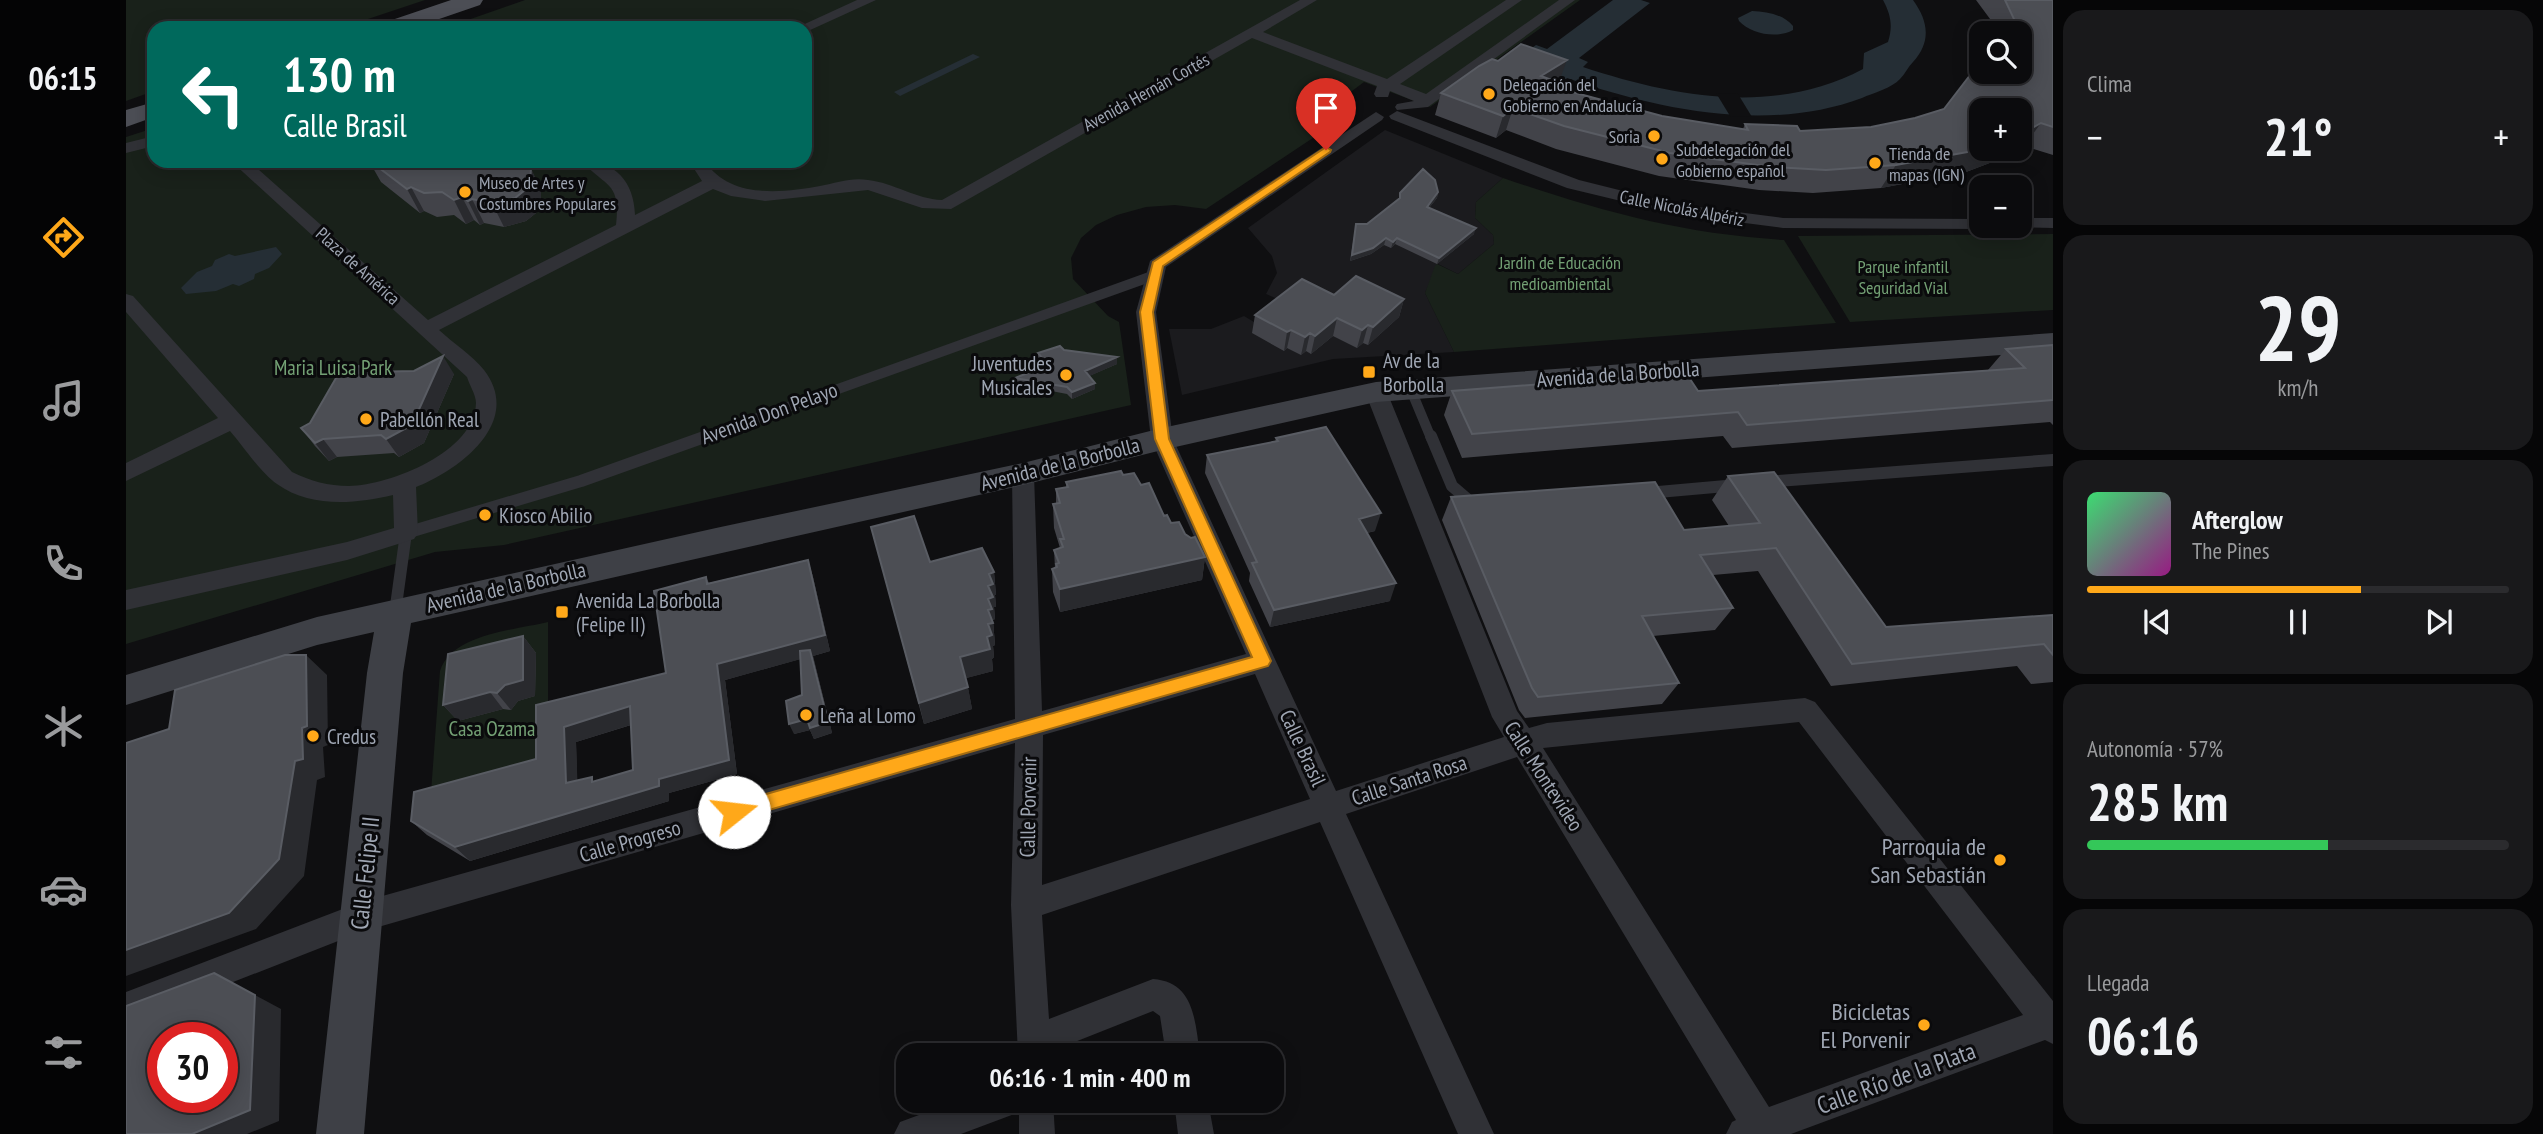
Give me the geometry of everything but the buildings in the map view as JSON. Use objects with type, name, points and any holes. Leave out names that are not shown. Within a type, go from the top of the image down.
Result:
[{"type":"main road","points":[[411,21],[472,0]]},
{"type":"main road","points":[[126,119],[147,112]]},
{"type":"main road","name":"Avenida de la Borbolla","points":[[126,690],[317,631],[1023,474],[1162,439],[1377,392],[2053,342]]},
{"type":"main road","name":"Calle Felipe II","points":[[340,1134],[385,674],[395,613]]},
{"type":"street","points":[[812,24],[869,0]]},
{"type":"street","name":"Avenida Hernán Cortés","points":[[712,183],[730,190],[768,196],[810,193],[855,184],[887,188],[931,206],[955,200],[1310,0]]},
{"type":"street","points":[[1154,275],[1157,265],[1375,101],[1515,0]]},
{"type":"street","points":[[1251,33],[1400,112],[1422,104],[1568,0]]},
{"type":"street","points":[[1375,101],[1427,100]]},
{"type":"street","name":"Calle Nicolás Alpériz","points":[[1400,112],[1573,184],[1675,209],[1793,224],[1969,224]]},
{"type":"street","points":[[126,148],[147,143]]},
{"type":"street","name":"Plaza de América","points":[[247,168],[476,373],[487,394],[485,416],[479,428],[457,453],[424,475],[404,484]]},
{"type":"street","points":[[598,168],[619,185],[628,204],[625,227]]},
{"type":"street","points":[[427,328],[712,183],[700,168]]},
{"type":"street","points":[[2032,223],[2053,223]]},
{"type":"street","name":"Calle Brasil","points":[[1154,275],[1146,312],[1162,439],[1476,1134]]},
{"type":"street","points":[[126,300],[231,421],[294,486],[324,495],[363,494],[404,484],[406,533],[347,551],[126,600]]},
{"type":"street","name":"Calle Montevideo","points":[[1377,392],[1506,717],[1757,1132]]},
{"type":"street","points":[[126,473],[231,421]]},
{"type":"street","name":"Calle Porvenir","points":[[1023,474],[1029,728],[1026,905],[1035,1043]]},
{"type":"street","name":"Calle Progreso","points":[[126,1008],[361,917],[1262,661]]},
{"type":"street","name":"Calle Santa Rosa","points":[[1026,905],[1547,735],[1805,709],[2051,1024]]},
{"type":"street","points":[[1046,1043],[1153,995],[1165,996],[1175,1009],[1181,1043]]},
{"type":"street","name":"Calle Río de la Plata","points":[[1757,1132],[2051,1024]]},
{"type":"street","points":[[912,1134],[971,1113]]},
{"type":"street","points":[[1036,1113],[1037,1134]]},
{"type":"street","points":[[1193,1113],[1196,1134]]},
{"type":"lane","name":"Avenida Don Pelayo","points":[[406,533],[581,481],[1154,275]]},
{"type":"lane","points":[[1411,390],[1451,486],[1467,501],[1484,509]]},
{"type":"lane","points":[[1634,495],[2053,460]]},
{"type":"lane","points":[[395,613],[406,533]]},
{"type":"shaded area","points":[[1613,0],[1641,0],[1650,3],[1579,58],[1588,62],[1583,67],[1653,87],[1724,97],[1795,93],[1829,84],[1863,69],[1864,53],[1888,42],[1890,21],[1883,0],[1913,0],[1922,16],[1926,32],[1919,54],[1902,77],[1892,85],[1826,109],[1789,114],[1714,113],[1676,108],[1639,100],[1567,78],[1562,83],[1510,64],[1536,45],[1547,49]]},
{"type":"shaded area","points":[[1752,11],[1780,16],[1793,26],[1793,30],[1772,35],[1750,29],[1738,18]]},
{"type":"shaded area","points":[[973,54],[980,57],[900,96],[894,92]]},
{"type":"shaded area","points":[[1385,130],[1503,178],[1476,202],[1475,218],[1493,235],[1494,244],[1458,274],[1438,264],[1425,293],[1454,352],[1333,359],[1182,395],[1169,329],[1211,329],[1244,316],[1254,322],[1280,300],[1266,294],[1277,273],[1272,256],[1248,228]]},
{"type":"shaded area","points":[[276,247],[282,254],[269,268],[239,286],[233,284],[216,291],[186,294],[181,288],[197,272],[212,266],[215,260],[229,254],[235,256]]},
{"type":"green space","points":[[126,0],[425,0],[362,21],[147,21],[147,94],[126,101]]},
{"type":"green space","name":"Maria Luisa Park","points":[[525,0],[1580,0],[1430,107],[1364,82],[1340,100],[1341,107],[1349,114],[1206,209],[1175,205],[1146,207],[1117,215],[1096,225],[1081,238],[1071,258],[1073,279],[1108,316],[1119,322],[1131,405],[504,545],[435,552],[126,644],[126,137],[147,130],[147,168],[812,168],[812,21],[465,21]]},
{"type":"green space","name":"Jardin de Educación medioambiental","points":[[1503,178],[1573,201],[1641,219],[1711,232],[1784,240],[1836,323],[1454,352],[1425,293],[1437,264],[1458,274],[1494,244],[1493,235],[1475,218],[1476,202]]},
{"type":"green space","name":"Parque infantil Seguridad Vial","points":[[2032,234],[2053,234],[2053,310],[1850,322],[1798,236],[1969,235],[1969,238],[2032,238]]},
{"type":"green space","name":"Casa Ozama","points":[[548,622],[548,774],[430,806],[440,671],[447,659],[471,641],[502,631]]},
{"type":"pier","points":[[1716,93],[1738,94],[1752,117],[1730,116]]},
{"type":"place","name":"Delegación del Gobierno en Andalucía","points":[[1489,94]]},
{"type":"place","name":"Soria","points":[[1654,136]]},
{"type":"place","name":"Subdelegación del Gobierno español","points":[[1662,159]]},
{"type":"place","name":"Tienda de mapas (IGN)","points":[[1875,163]]},
{"type":"place","name":"Museo de Artes y Costumbres Populares","points":[[465,192]]},
{"type":"place","name":"Av de la Borbolla","points":[[1369,372]]},
{"type":"place","name":"Juventudes Musicales","points":[[1066,375]]},
{"type":"place","name":"Pabellón Real","points":[[366,419]]},
{"type":"place","name":"Kiosco Abilio","points":[[485,515]]},
{"type":"place","name":"Avenida La Borbolla (Felipe II)","points":[[562,612]]},
{"type":"place","name":"Leña al Lomo","points":[[806,715]]},
{"type":"place","name":"Credus","points":[[313,736]]},
{"type":"place","name":"Parroquia de San Sebastián","points":[[2000,860]]},
{"type":"place","name":"Bicicletas El Porvenir","points":[[1924,1025]]},
{"type":"route","points":[[734,812],[1262,661],[1162,439],[1146,312],[1157,265],[1326,150]]}]
